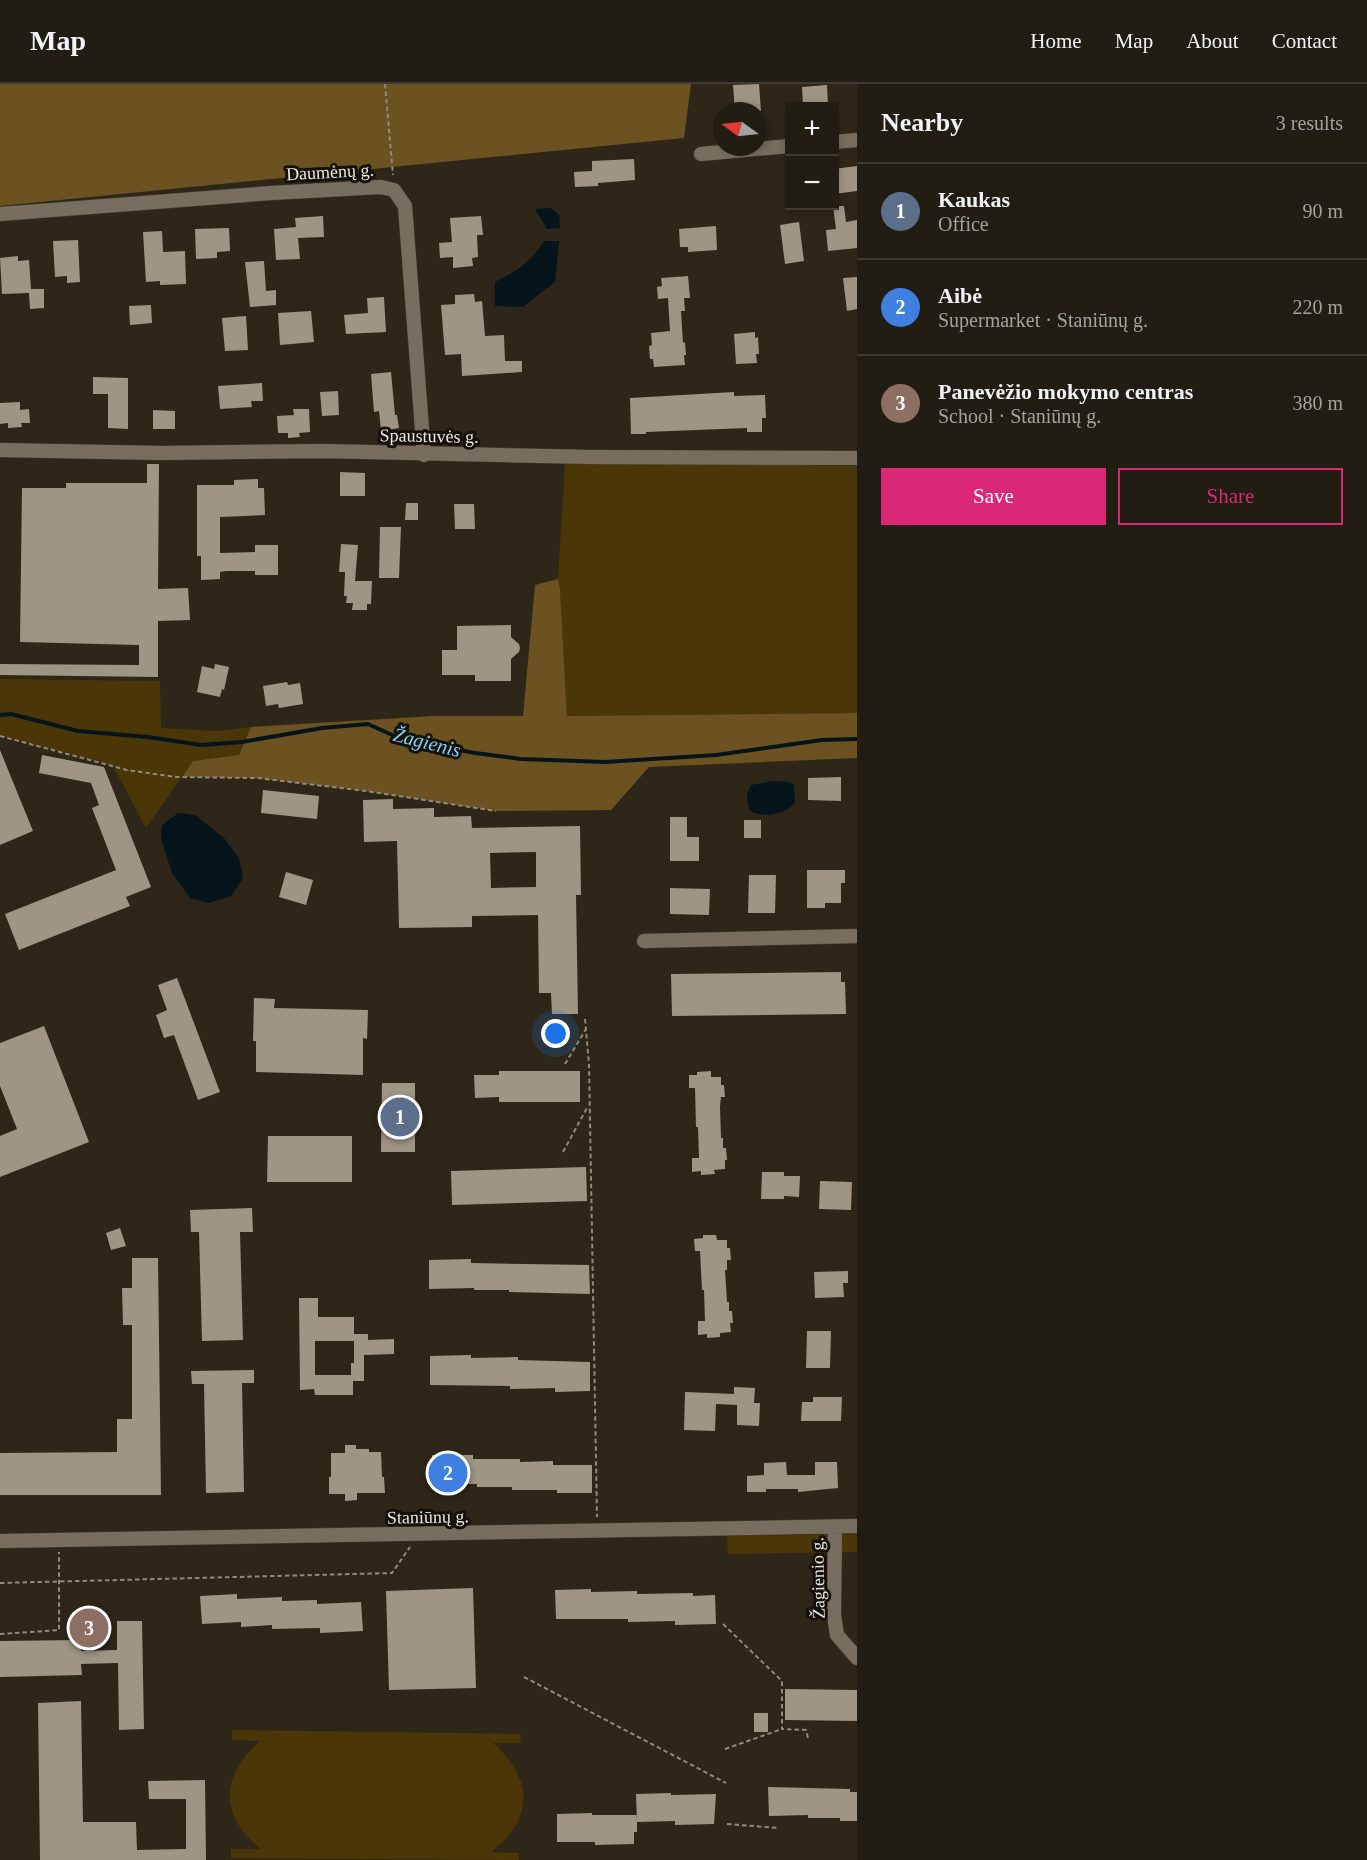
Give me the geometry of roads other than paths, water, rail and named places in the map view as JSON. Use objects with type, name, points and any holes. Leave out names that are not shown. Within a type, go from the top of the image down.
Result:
[{"type":"street","points":[[839,142],[857,140]]},
{"type":"street","points":[[701,154],[785,146]]},
{"type":"street","name":"Daumėnų g.","points":[[0,213],[271,193],[381,188],[394,190],[405,206],[424,455]]},
{"type":"street","name":"Spaustuvės g.","points":[[0,450],[162,453],[324,451],[424,455],[857,458]]},
{"type":"street","points":[[644,941],[857,936]]},
{"type":"street","name":"Žagienio g.","points":[[835,1527],[834,1615],[837,1635],[857,1658]]},
{"type":"street","name":"Staniūnų g.","points":[[0,1541],[857,1527]]},
{"type":"waterway","name":"Žagienis","points":[[0,715],[11,714],[78,731],[148,737],[201,745],[242,742],[322,728],[368,724],[401,739],[475,753],[521,759],[605,762],[716,755],[822,740],[857,739]]},
{"type":"place","name":"Kaukas","points":[[400,1117]]},
{"type":"place","name":"Aibė","points":[[448,1473]]},
{"type":"place","name":"Panevėžio mokymo centras","points":[[89,1628]]}]
